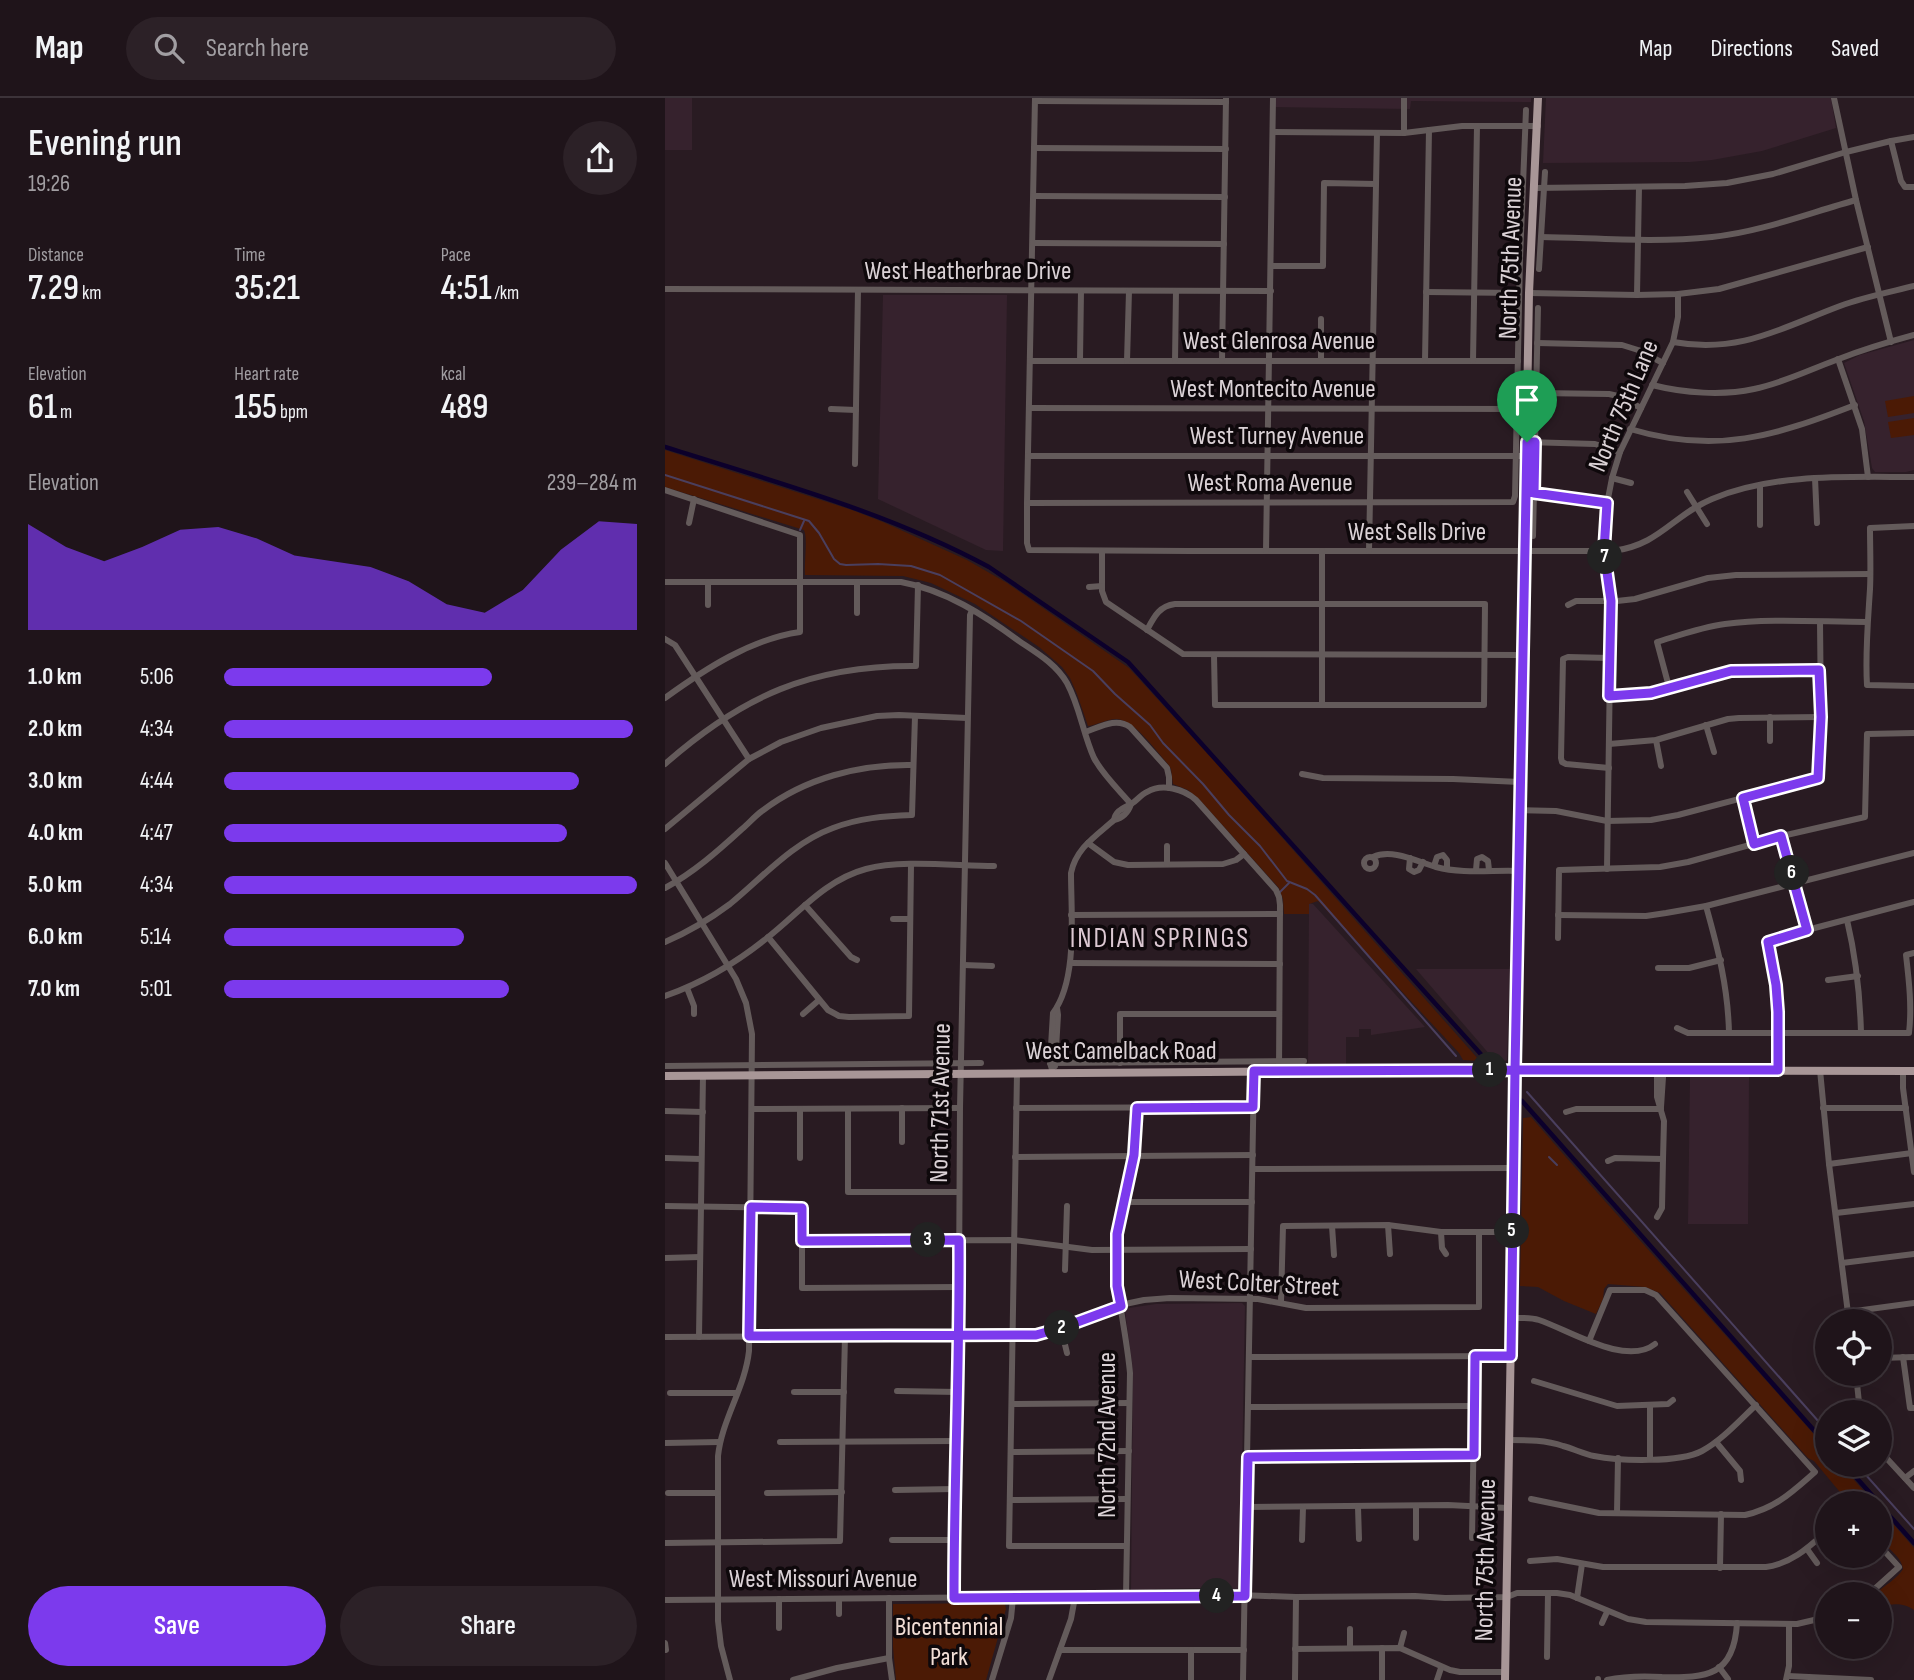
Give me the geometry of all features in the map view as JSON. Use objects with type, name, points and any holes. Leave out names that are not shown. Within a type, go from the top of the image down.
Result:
[{"type":"main road","name":"North 75th Avenue","points":[[1505,1676],[1526,456],[1531,442],[1529,293],[1539,188],[1538,98]]},
{"type":"main road","name":"West Camelback Road","points":[[665,1076],[1254,1071],[1914,1071]]},
{"type":"street","points":[[1266,551],[1273,98]]},
{"type":"street","points":[[1404,133],[1405,98]]},
{"type":"street","points":[[1834,98],[1891,342]]},
{"type":"street","points":[[1027,503],[1035,99],[1226,100],[1222,361]]},
{"type":"street","name":"North 75th Avenue","points":[[1513,502],[1527,110]]},
{"type":"street","points":[[1273,131],[1404,133],[1477,126],[1538,126]]},
{"type":"street","points":[[1473,361],[1477,126]]},
{"type":"street","points":[[1425,361],[1429,130]]},
{"type":"street","points":[[1369,551],[1377,133]]},
{"type":"street","points":[[1539,188],[1727,183],[1773,174],[1846,152],[1914,137]]},
{"type":"street","points":[[1891,141],[1901,181],[1905,187],[1914,187]]},
{"type":"street","points":[[1034,148],[1226,149]]},
{"type":"street","name":"North 75th Avenue","points":[[1539,269],[1539,188],[1545,172]]},
{"type":"street","points":[[1271,266],[1323,266],[1324,183],[1377,184]]},
{"type":"street","points":[[1637,295],[1639,187]]},
{"type":"street","points":[[1034,196],[1225,197]]},
{"type":"street","points":[[1541,237],[1712,237],[1749,231],[1856,200]]},
{"type":"street","points":[[1033,243],[1224,244]]},
{"type":"street","points":[[1529,293],[1637,295],[1719,289],[1868,247]]},
{"type":"street","points":[[1673,342],[1713,345],[1758,338],[1842,305],[1914,286]]},
{"type":"street","name":"West Heatherbrae Drive","points":[[665,289],[1271,291]]},
{"type":"street","points":[[855,464],[858,290]]},
{"type":"street","points":[[1080,360],[1081,290]]},
{"type":"street","points":[[1127,361],[1129,291]]},
{"type":"street","points":[[1175,360],[1176,291]]},
{"type":"street","points":[[1426,292],[1519,293]]},
{"type":"street","name":"North 75th Lane","points":[[1608,869],[1611,601],[1604,551],[1607,503],[1620,453],[1673,342],[1678,317],[1678,294]]},
{"type":"street","name":"North 75th Avenue","points":[[1533,536],[1531,442],[1536,393],[1538,308]]},
{"type":"street","points":[[1321,319],[1321,360]]},
{"type":"street","points":[[1652,385],[1705,393],[1753,389],[1914,335]]},
{"type":"street","points":[[1537,343],[1622,345],[1663,363]]},
{"type":"street","points":[[1838,359],[1862,429],[1868,477]]},
{"type":"street","name":"West Glenrosa Avenue","points":[[1030,361],[1528,361]]},
{"type":"street","points":[[1536,393],[1609,394],[1641,408]]},
{"type":"street","points":[[1630,429],[1681,440],[1731,440],[1782,432],[1855,405]]},
{"type":"street","name":"West Montecito Avenue","points":[[1030,408],[1517,409]]},
{"type":"street","points":[[831,409],[856,410]]},
{"type":"street","points":[[1531,442],[1595,444],[1620,453]]},
{"type":"street","name":"West Turney Avenue","points":[[1028,456],[1526,456]]},
{"type":"street","name":"West Sells Drive","points":[[1027,503],[1029,550],[1604,551],[1622,550],[1649,541],[1697,507],[1715,498],[1760,486],[1815,478],[1914,477]]},
{"type":"street","points":[[1612,478],[1632,484]]},
{"type":"street","points":[[1815,478],[1817,523]]},
{"type":"street","points":[[1760,486],[1760,525]]},
{"type":"street","points":[[665,491],[800,534],[800,632],[766,641],[717,663],[665,698]]},
{"type":"street","points":[[1687,492],[1707,524]]},
{"type":"street","points":[[1534,493],[1607,503]]},
{"type":"street","points":[[689,523],[694,499]]},
{"type":"street","name":"West Roma Avenue","points":[[1027,503],[1513,502]]},
{"type":"street","points":[[1914,526],[1870,528],[1867,622],[1867,685],[1914,686]]},
{"type":"street","points":[[1102,551],[1103,597],[1111,606],[1183,654],[1522,655]]},
{"type":"street","points":[[1322,551],[1322,705]]},
{"type":"street","points":[[1567,605],[1576,601],[1635,598],[1708,578],[1736,575],[1870,575]]},
{"type":"street","points":[[665,582],[890,582],[918,586],[972,610],[1002,628],[1061,674],[1070,689],[1095,761],[1131,804]]},
{"type":"street","points":[[708,582],[708,605]]},
{"type":"street","points":[[857,582],[857,612]]},
{"type":"street","points":[[665,764],[723,718],[762,696],[812,679],[868,668],[916,666],[918,586]]},
{"type":"street","points":[[1089,587],[1102,586]]},
{"type":"street","points":[[1147,629],[1157,612],[1170,604],[1485,604],[1484,705],[1215,705],[1214,655]]},
{"type":"street","name":"North 71st Avenue","points":[[954,1598],[960,1063],[967,718],[972,610]]},
{"type":"street","points":[[1520,810],[1556,811],[1607,821],[1662,818],[1818,778],[1821,717],[1819,622]]},
{"type":"street","points":[[1669,687],[1657,642],[1725,624],[1867,622]]},
{"type":"street","points":[[665,639],[675,645],[749,759]]},
{"type":"street","points":[[1609,768],[1566,764],[1560,758],[1563,659],[1610,658]]},
{"type":"street","points":[[1609,696],[1651,693],[1731,671],[1819,670]]},
{"type":"street","points":[[665,829],[749,759],[781,742],[821,727],[877,716],[967,718]]},
{"type":"street","points":[[665,942],[702,923],[784,857],[817,835],[850,822],[912,815],[915,716]]},
{"type":"street","points":[[1770,717],[1770,741]]},
{"type":"street","points":[[1609,744],[1656,740],[1739,718],[1821,717]]},
{"type":"street","points":[[1085,732],[1114,722],[1130,726],[1167,768],[1169,788]]},
{"type":"street","points":[[1706,726],[1714,752]]},
{"type":"street","points":[[1558,938],[1559,870],[1660,867],[1865,817],[1867,734],[1914,733]]},
{"type":"street","points":[[1656,740],[1661,766]]},
{"type":"street","points":[[665,888],[709,858],[761,811],[798,789],[857,769],[913,765]]},
{"type":"street","points":[[1302,774],[1323,778],[1520,782]]},
{"type":"street","points":[[1053,1073],[1053,1013],[1066,984],[1070,963],[1071,873],[1078,854],[1114,820],[1123,807],[1157,788],[1179,790],[1191,795],[1278,894],[1279,1071]]},
{"type":"street","points":[[1743,798],[1754,844]]},
{"type":"street","points":[[1781,836],[1807,930]]},
{"type":"street","points":[[1088,843],[1114,862],[1122,864],[1230,863],[1244,854]]},
{"type":"street","points":[[1167,846],[1167,864]]},
{"type":"street","points":[[1558,915],[1646,916],[1706,906],[1914,853]]},
{"type":"street","points":[[1373,858],[1380,855],[1410,858],[1447,869],[1518,870]]},
{"type":"street","points":[[1434,866],[1437,858],[1443,855],[1447,860],[1447,869]]},
{"type":"street","points":[[1476,870],[1477,859],[1482,857],[1488,861],[1489,870]]},
{"type":"street","points":[[1410,858],[1409,869],[1414,872],[1419,870],[1423,862]]},
{"type":"street","points":[[665,863],[741,991],[752,1034],[747,1366],[720,1442],[718,1493],[719,1633],[730,1680]]},
{"type":"street","points":[[768,937],[828,1010],[839,1016],[909,1016],[911,864]]},
{"type":"street","points":[[665,996],[687,988],[728,966],[768,937],[828,886],[846,876],[867,868],[889,865],[994,866]]},
{"type":"street","points":[[1778,1070],[1776,985],[1768,942],[1914,902]]},
{"type":"street","points":[[805,905],[851,957],[857,960]]},
{"type":"street","points":[[1706,906],[1721,960],[1729,1008],[1729,1032]]},
{"type":"street","points":[[1071,915],[1280,914]]},
{"type":"street","points":[[893,919],[910,919]]},
{"type":"street","points":[[1847,920],[1858,976],[1861,1033]]},
{"type":"street","points":[[1677,1028],[1688,1033],[1909,1033],[1910,996],[1906,955],[1914,953]]},
{"type":"street","points":[[1658,968],[1689,968],[1721,960]]},
{"type":"street","points":[[1070,963],[1280,964]]},
{"type":"street","points":[[963,965],[992,965]]},
{"type":"street","points":[[1828,979],[1858,976]]},
{"type":"street","points":[[687,988],[694,1014]]},
{"type":"street","points":[[803,1014],[819,1000]]},
{"type":"street","points":[[1120,1063],[1120,1014],[1279,1014]]},
{"type":"street","name":"West Camelback Road","points":[[1053,1063],[1304,1061]]},
{"type":"street","points":[[665,1066],[981,1063]]},
{"type":"street","points":[[1657,1217],[1662,1208],[1664,1121],[1661,1109],[1663,1077],[1660,1070]]},
{"type":"street","points":[[1820,1070],[1848,1309]]},
{"type":"street","points":[[1243,1680],[1254,1071]]},
{"type":"street","points":[[1903,1071],[1914,1172]]},
{"type":"street","points":[[1017,1073],[1009,1546],[1126,1546]]},
{"type":"street","points":[[699,1337],[703,1075]]},
{"type":"street","points":[[1017,1108],[1253,1107]]},
{"type":"street","points":[[848,1108],[848,1192],[960,1192]]},
{"type":"street","points":[[902,1108],[902,1142]]},
{"type":"street","points":[[752,1109],[960,1108]]},
{"type":"street","name":"North 72nd Avenue","points":[[1126,1596],[1130,1373],[1117,1286],[1116,1250],[1134,1155],[1137,1108]]},
{"type":"street","points":[[1823,1108],[1906,1108]]},
{"type":"street","points":[[800,1109],[800,1158]]},
{"type":"street","points":[[1566,1112],[1576,1109],[1661,1109]]},
{"type":"street","points":[[665,1111],[703,1112]]},
{"type":"street","points":[[1829,1164],[1912,1153]]},
{"type":"street","points":[[1015,1157],[1253,1155]]},
{"type":"street","points":[[665,1158],[701,1159]]},
{"type":"street","points":[[1608,1161],[1615,1158],[1663,1159]]},
{"type":"street","points":[[1253,1169],[1513,1168]]},
{"type":"street","points":[[1123,1202],[1252,1202]]},
{"type":"street","points":[[1836,1213],[1914,1204]]},
{"type":"street","points":[[665,1206],[802,1208],[802,1288],[959,1287]]},
{"type":"street","points":[[1065,1270],[1067,1206]]},
{"type":"street","points":[[1280,1302],[1283,1226],[1388,1225],[1441,1232],[1512,1232]]},
{"type":"street","points":[[1388,1225],[1390,1254]]},
{"type":"street","points":[[1332,1226],[1334,1255]]},
{"type":"street","points":[[1441,1232],[1441,1248],[1446,1254]]},
{"type":"street","name":"West Colter Street","points":[[665,1337],[1036,1335],[1121,1306],[1144,1300],[1170,1298],[1250,1298],[1306,1308],[1479,1307],[1479,1232]]},
{"type":"street","points":[[802,1241],[1014,1240],[1093,1250],[1251,1249]]},
{"type":"street","points":[[1842,1263],[1914,1254]]},
{"type":"street","points":[[665,1258],[700,1258]]},
{"type":"street","points":[[1531,1499],[1590,1511],[1617,1513],[1745,1514],[1771,1507],[1781,1501],[1815,1472],[1661,1298],[1645,1290],[1610,1290],[1589,1341]]},
{"type":"street","points":[[1870,1309],[1914,1303]]},
{"type":"street","points":[[1511,1318],[1538,1320],[1611,1350],[1648,1350],[1655,1344]]},
{"type":"street","points":[[1061,1328],[1067,1353]]},
{"type":"street","points":[[665,1543],[840,1541],[845,1336]]},
{"type":"street","points":[[1472,1538],[1475,1356]]},
{"type":"street","points":[[1250,1357],[1511,1356]]},
{"type":"street","points":[[1892,1357],[1914,1357]]},
{"type":"street","points":[[1903,1357],[1912,1408]]},
{"type":"street","points":[[1534,1381],[1617,1406],[1650,1406],[1673,1401]]},
{"type":"street","points":[[897,1391],[958,1392]]},
{"type":"street","points":[[794,1392],[844,1392]]},
{"type":"street","points":[[670,1393],[737,1393]]},
{"type":"street","points":[[1012,1404],[1129,1403]]},
{"type":"street","points":[[1510,1440],[1547,1442],[1592,1456],[1650,1459],[1688,1457],[1716,1442],[1756,1405]]},
{"type":"street","points":[[1249,1407],[1474,1406]]},
{"type":"street","points":[[1650,1406],[1650,1459]]},
{"type":"street","points":[[780,1442],[957,1441]]},
{"type":"street","points":[[665,1443],[720,1442]]},
{"type":"street","points":[[1716,1442],[1740,1471],[1741,1480]]},
{"type":"street","points":[[1011,1452],[1129,1451]]},
{"type":"street","points":[[1248,1457],[1474,1455]]},
{"type":"street","points":[[1617,1513],[1618,1458]]},
{"type":"street","points":[[1892,1464],[1914,1488]]},
{"type":"street","points":[[1905,1478],[1914,1471]]},
{"type":"street","points":[[895,1490],[955,1489]]},
{"type":"street","points":[[767,1493],[842,1492]]},
{"type":"street","points":[[668,1493],[718,1493]]},
{"type":"street","points":[[1010,1500],[1128,1499]]},
{"type":"street","points":[[1247,1507],[1448,1505],[1508,1508]]},
{"type":"street","points":[[1416,1506],[1416,1538]]},
{"type":"street","points":[[1302,1539],[1303,1507]]},
{"type":"street","points":[[1358,1507],[1359,1539]]},
{"type":"street","points":[[1720,1567],[1721,1514]]},
{"type":"street","points":[[892,1540],[954,1540]]},
{"type":"street","points":[[1530,1561],[1547,1559],[1603,1567],[1775,1566],[1815,1542]]},
{"type":"street","points":[[1807,1549],[1815,1560]]},
{"type":"street","points":[[1882,1582],[1899,1567],[1892,1559]]},
{"type":"street","points":[[1577,1598],[1582,1564]]},
{"type":"street","name":"West Missouri Avenue","points":[[665,1600],[1126,1596],[1507,1597],[1517,1593],[1548,1593],[1570,1595],[1607,1612],[1646,1622],[1805,1623],[1815,1620]]},
{"type":"street","points":[[1547,1657],[1548,1593]]},
{"type":"street","points":[[1049,1680],[1072,1619],[1075,1597]]},
{"type":"street","points":[[1295,1680],[1296,1597]]},
{"type":"street","points":[[889,1598],[889,1658],[893,1680]]},
{"type":"street","points":[[992,1680],[1011,1618],[1013,1598]]},
{"type":"street","points":[[779,1599],[779,1628]]},
{"type":"street","points":[[839,1599],[839,1614]]},
{"type":"street","points":[[1602,1623],[1607,1612]]},
{"type":"street","points":[[1607,1680],[1706,1675],[1719,1668],[1732,1651],[1737,1623]]},
{"type":"street","points":[[1789,1623],[1787,1678],[1871,1680]]},
{"type":"street","points":[[1350,1629],[1350,1648]]},
{"type":"street","points":[[1400,1648],[1404,1633]]},
{"type":"street","points":[[1295,1648],[1400,1648],[1441,1668],[1505,1676]]},
{"type":"street","points":[[1382,1648],[1382,1680]]},
{"type":"street","points":[[1060,1650],[1244,1650]]},
{"type":"street","points":[[1191,1650],[1191,1680]]},
{"type":"street","points":[[793,1680],[889,1658]]},
{"type":"street","points":[[1437,1680],[1441,1668]]},
{"type":"street","points":[[1719,1668],[1728,1679]]},
{"type":"shaded area","points":[[665,98],[692,98],[692,150],[665,150]]},
{"type":"shaded area","points":[[1271,98],[1531,98],[1531,102],[1411,101],[1410,109],[1271,107]]},
{"type":"shaded area","points":[[1546,98],[1831,98],[1836,128],[1762,151],[1712,160],[1543,163]]},
{"type":"shaded area","points":[[883,295],[1007,295],[1003,551],[986,550],[878,499]]},
{"type":"shaded area","points":[[1914,340],[1914,470],[1875,472],[1864,421],[1844,363],[1860,355]]},
{"type":"shaded area","points":[[1309,903],[1313,904],[1425,1027],[1371,1035],[1371,1029],[1359,1029],[1359,1037],[1346,1037],[1346,1064],[1308,1064]]},
{"type":"shaded area","points":[[1416,969],[1510,969],[1507,1060],[1497,1063]]},
{"type":"shaded area","points":[[1690,1077],[1749,1077],[1748,1224],[1688,1224]]},
{"type":"shaded area","points":[[1242,1303],[1245,1306],[1240,1588],[1131,1590],[1133,1370],[1125,1311],[1156,1304]]},
{"type":"green space","points":[[1914,396],[1914,413],[1888,417],[1885,401]]},
{"type":"green space","points":[[1914,418],[1914,435],[1891,438],[1888,422]]},
{"type":"green space","points":[[665,450],[852,510],[967,560],[1007,583],[1129,668],[1480,1061],[1463,1060],[1318,901],[1309,904],[1309,914],[1284,914],[1279,888],[1200,800],[1188,790],[1173,784],[1168,764],[1137,730],[1123,720],[1116,719],[1088,726],[1070,678],[1062,667],[1039,647],[975,604],[931,583],[903,576],[805,575],[804,530],[665,487]]},
{"type":"green space","points":[[1531,1117],[1815,1436],[1815,1462],[1808,1458],[1660,1293],[1645,1287],[1608,1284],[1596,1314],[1538,1287],[1520,1286],[1523,1118]]},
{"type":"green space","points":[[1827,1477],[1851,1477],[1864,1491],[1839,1491]]},
{"type":"green space","points":[[1892,1523],[1914,1548],[1914,1610],[1892,1604],[1890,1582],[1903,1569],[1892,1552]]},
{"type":"green space","name":"Bicentennial Park","points":[[893,1604],[1005,1604],[1006,1609],[986,1680],[896,1680]]},
{"type":"waterway","points":[[665,447],[871,514],[950,547],[989,567],[1128,662],[1487,1061]]},
{"type":"waterway","points":[[665,475],[809,521],[840,564],[911,566],[940,575],[1021,621],[1093,671],[1150,725],[1163,743],[1260,846],[1287,881],[1315,895],[1456,1056]]},
{"type":"waterway","points":[[800,530],[804,521]]},
{"type":"waterway","points":[[1279,893],[1289,883]]},
{"type":"waterway","points":[[1527,1092],[1815,1417]]},
{"type":"waterway","points":[[1522,1101],[1815,1431]]},
{"type":"waterway","points":[[1549,1157],[1557,1165]]},
{"type":"waterway","points":[[1856,1477],[1868,1491]]},
{"type":"waterway","points":[[1868,1477],[1914,1529]]},
{"type":"waterway","points":[[1892,1518],[1914,1543]]},
{"type":"district","name":"INDIAN SPRINGS","points":[[1160,938]]},
{"type":"route","points":[[1527,442],[1515,1070],[1254,1071],[1253,1107],[1137,1108],[1134,1155],[1117,1234],[1117,1286],[1121,1306],[1036,1335],[958,1334],[749,1336],[751,1207],[802,1208],[802,1241],[959,1240],[958,1334],[958,1392],[954,1598],[1245,1596],[1248,1457],[1474,1455],[1475,1356],[1511,1356],[1515,1070],[1778,1070],[1776,985],[1768,942],[1807,930],[1781,836],[1754,844],[1743,798],[1818,778],[1821,717],[1819,670],[1731,671],[1651,693],[1609,696],[1611,601],[1604,551],[1607,503],[1534,493],[1535,442],[1527,442]]}]
